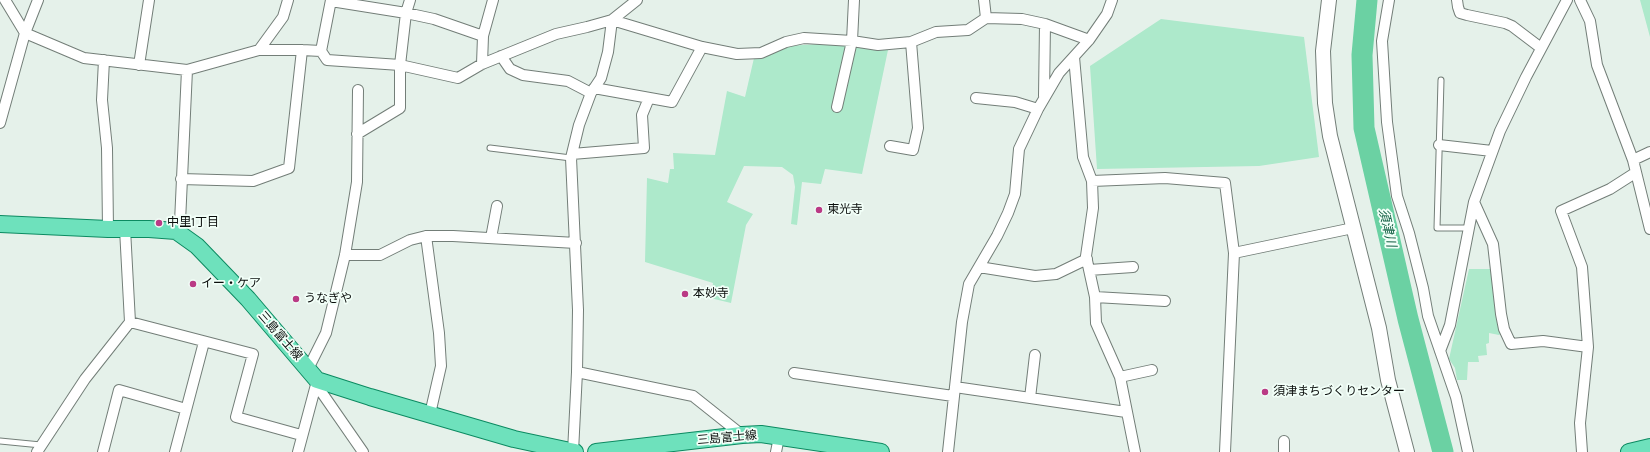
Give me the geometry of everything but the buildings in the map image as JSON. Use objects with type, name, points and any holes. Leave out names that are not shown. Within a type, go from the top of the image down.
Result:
[{"type":"main road","name":"三島富士線","points":[[0,224],[108,229],[149,228],[176,231],[197,246],[248,299],[313,374]]},
{"type":"main road","points":[[313,374],[370,397],[514,439],[574,452]]},
{"type":"main road","name":"三島富士線","points":[[596,452],[761,434],[777,444],[881,452]]},
{"type":"main road","points":[[1629,452],[1650,447]]},
{"type":"street","points":[[5,0],[25,33],[84,58],[186,70],[259,50],[321,51]]},
{"type":"street","points":[[0,123],[25,33],[38,0]]},
{"type":"street","points":[[140,65],[149,0]]},
{"type":"street","points":[[259,50],[283,17],[288,0]]},
{"type":"street","points":[[357,134],[400,108],[400,65],[406,13],[410,0]]},
{"type":"street","points":[[482,64],[483,36],[493,0]]},
{"type":"street","points":[[483,36],[434,19],[331,1],[321,51],[327,60],[400,65],[458,78],[482,64],[556,34],[612,20],[637,0]]},
{"type":"street","points":[[837,107],[852,41],[854,0]]},
{"type":"street","points":[[984,0],[986,18]]},
{"type":"street","points":[[948,452],[962,322],[969,284],[997,236],[1015,194],[1019,149],[1044,97],[1059,73],[1089,40],[1107,14],[1112,0]]},
{"type":"street","points":[[1329,0],[1323,50],[1325,103],[1330,136],[1379,328],[1388,380],[1407,452]]},
{"type":"street","points":[[1389,0],[1382,41],[1387,122],[1397,196],[1418,267],[1428,316],[1456,397],[1468,452]]},
{"type":"street","points":[[1457,0],[1460,13],[1505,23],[1512,26],[1541,48]]},
{"type":"street","points":[[1440,351],[1450,326],[1474,202],[1492,151],[1500,131],[1541,48],[1567,0]]},
{"type":"street","points":[[1580,0],[1590,21],[1597,65],[1633,160],[1650,229]]},
{"type":"street","points":[[612,20],[702,47],[737,54],[761,53],[786,42],[804,38],[878,44],[911,42],[936,32],[968,30],[986,18],[1022,19],[1045,24],[1089,40]]},
{"type":"street","points":[[574,452],[578,310],[572,156],[579,125],[593,90],[601,78],[608,52],[612,20]]},
{"type":"street","points":[[1044,97],[1045,24]]},
{"type":"street","points":[[890,146],[913,150],[918,128],[911,42]]},
{"type":"street","points":[[500,56],[510,69],[524,75],[568,81],[593,90],[672,102],[702,47]]},
{"type":"street","points":[[181,179],[253,181],[289,168],[302,50]]},
{"type":"street","points":[[1074,57],[1083,157],[1092,181],[1093,208],[1087,259],[1095,297],[1096,323],[1120,377],[1135,452]]},
{"type":"street","points":[[104,60],[102,100],[107,148],[108,229]]},
{"type":"street","points":[[176,231],[180,222],[186,70]]},
{"type":"street","points":[[298,452],[313,374],[326,333],[345,255],[357,182],[358,90]]},
{"type":"street","points":[[572,156],[644,148],[642,115],[649,98]]},
{"type":"street","points":[[976,98],[1015,102],[1038,109]]},
{"type":"street","points":[[1439,146],[1492,151]]},
{"type":"street","points":[[1633,160],[1650,152]]},
{"type":"street","points":[[1582,452],[1580,423],[1588,347],[1582,267],[1561,211],[1610,189],[1635,173]]},
{"type":"street","points":[[1092,181],[1165,178],[1225,182],[1234,253],[1226,452]]},
{"type":"street","points":[[1474,202],[1493,244],[1501,314],[1504,328],[1511,344],[1544,341],[1588,347]]},
{"type":"street","points":[[491,238],[497,206]]},
{"type":"street","points":[[1234,253],[1353,228]]},
{"type":"street","points":[[39,449],[84,379],[130,322],[125,229]]},
{"type":"street","points":[[345,255],[380,255],[410,240],[426,236],[453,236],[576,243]]},
{"type":"street","points":[[426,236],[439,333],[441,366],[430,414]]},
{"type":"street","points":[[979,267],[1035,276],[1056,274],[1087,259]]},
{"type":"street","points":[[1089,270],[1133,267]]},
{"type":"street","points":[[1095,297],[1165,300]]},
{"type":"street","points":[[130,322],[253,354],[236,417],[301,435]]},
{"type":"street","points":[[175,452],[204,342]]},
{"type":"street","points":[[1030,398],[1034,355]]},
{"type":"street","points":[[1120,377],[1152,370]]},
{"type":"street","points":[[577,372],[693,396],[742,435]]},
{"type":"street","points":[[794,373],[954,392],[1030,398],[1126,412]]},
{"type":"street","points":[[313,374],[320,390],[364,452]]},
{"type":"street","points":[[103,452],[119,390],[186,409]]},
{"type":"street","points":[[1284,441],[1284,452]]},
{"type":"lane","points":[[1441,80],[1437,228],[1470,228]]},
{"type":"lane","points":[[490,148],[572,156]]},
{"type":"lane","points":[[0,441],[39,449]]},
{"type":"green space","points":[[1640,0],[1650,0],[1650,37]]},
{"type":"green space","points":[[1161,19],[1304,37],[1319,157],[1259,166],[1097,169],[1090,66]]},
{"type":"green space","points":[[820,44],[852,45],[888,50],[862,174],[825,169],[821,184],[802,182],[797,225],[791,224],[795,187],[793,175],[782,167],[744,166],[727,202],[753,214],[746,225],[731,303],[710,298],[713,283],[645,262],[647,178],[668,183],[670,169],[674,169],[673,153],[715,155],[727,91],[745,97],[754,58],[787,46]]},
{"type":"green space","points":[[1469,269],[1494,269],[1495,314],[1502,333],[1499,335],[1489,333],[1489,343],[1486,344],[1487,355],[1478,356],[1479,362],[1468,362],[1467,380],[1457,380],[1455,368],[1449,359]]},
{"type":"waterway","name":"須津川","points":[[1367,0],[1362,55],[1364,128],[1408,319],[1443,452]]},
{"type":"place","name":"東光寺","points":[[819,210]]},
{"type":"place","name":"中里1丁目","points":[[159,223]]},
{"type":"place","name":"イー・ケア","points":[[193,284]]},
{"type":"place","name":"本妙寺","points":[[685,294]]},
{"type":"place","name":"うなぎや","points":[[296,299]]},
{"type":"place","name":"須津まちづくりセンター","points":[[1265,392]]}]
